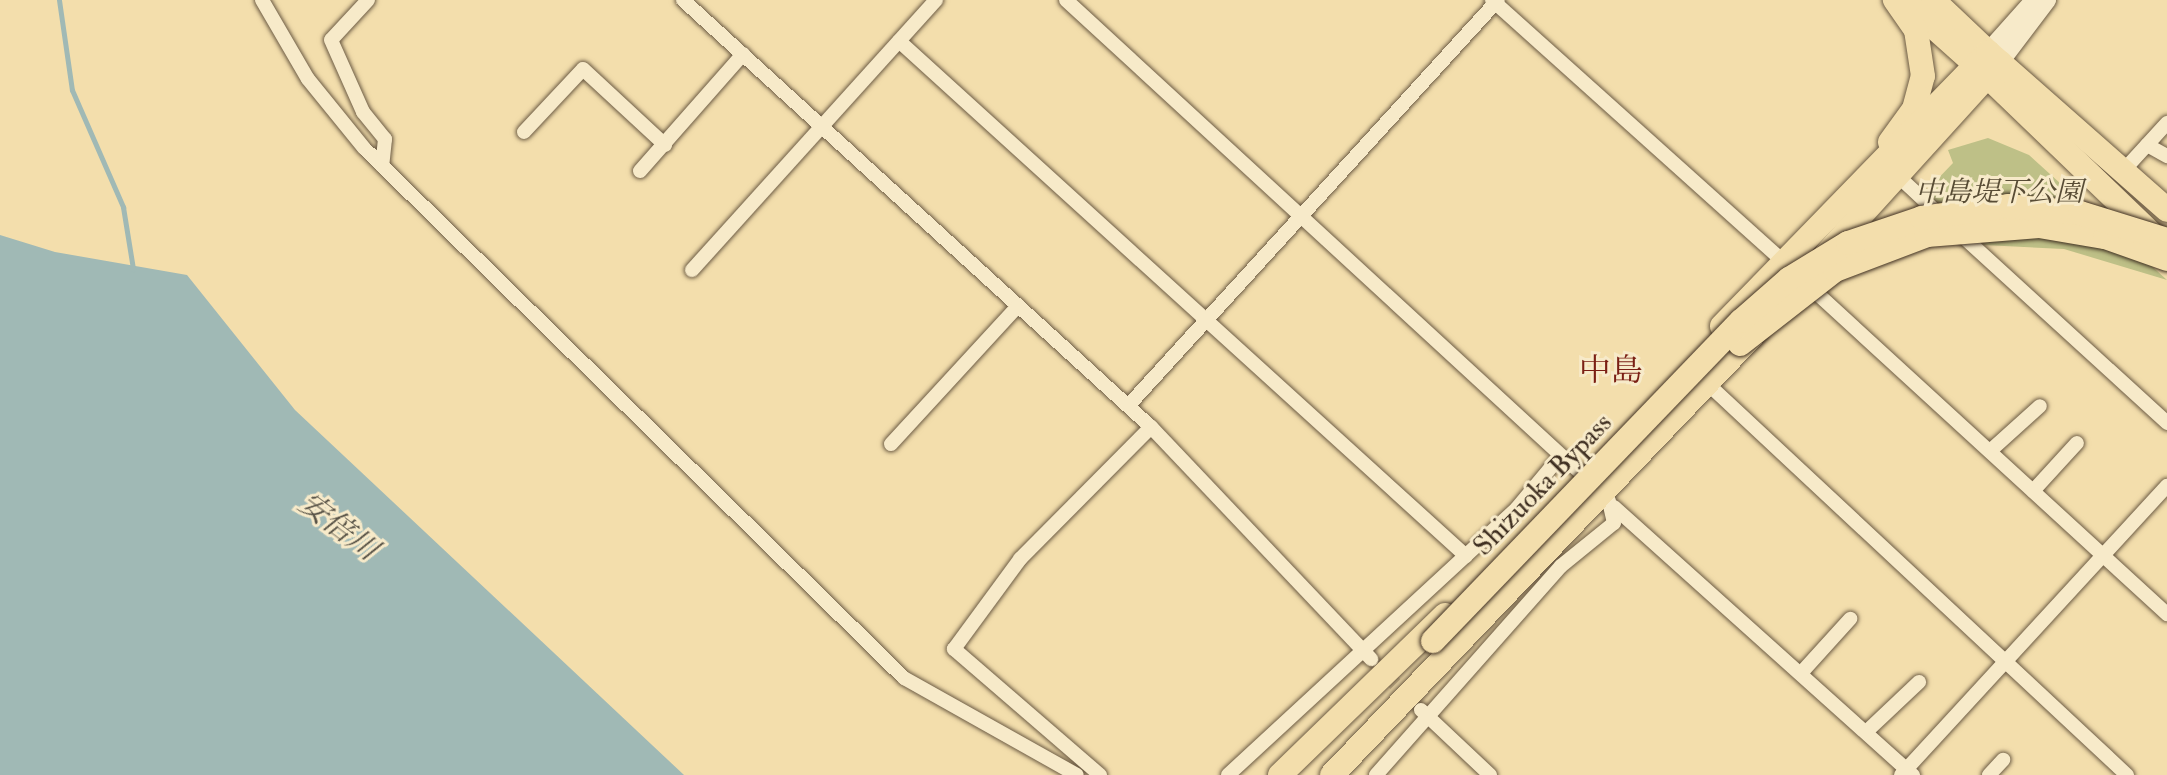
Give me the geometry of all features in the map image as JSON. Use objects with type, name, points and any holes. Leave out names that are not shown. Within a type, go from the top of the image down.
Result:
[{"type":"main road","points":[[1807,242],[1917,101],[1922,46],[1895,0]]},
{"type":"main road","points":[[1902,0],[2124,170],[2167,210]]},
{"type":"main road","points":[[1933,0],[2089,172],[2167,249]]},
{"type":"main road","points":[[1280,775],[1600,493],[1784,262],[1988,64]]},
{"type":"main road","points":[[1933,141],[1988,64]]},
{"type":"main road","points":[[1332,775],[1600,493],[1709,385],[1898,176],[1973,107],[1995,105],[2089,172]]},
{"type":"main road","name":"Shizuoka Bypass","points":[[1436,644],[1741,321],[1837,249],[1922,218],[2008,206],[2080,213],[2167,240]]},
{"type":"main road","name":"Shizuoka Bypass","points":[[1436,644],[1753,331],[1854,259],[1927,235],[2009,225],[2081,231],[2167,259]]},
{"type":"main road","points":[[1299,775],[1436,644]]},
{"type":"main road","points":[[1317,775],[1436,644]]},
{"type":"street","points":[[262,0],[308,79],[382,166],[904,678],[1077,775]]},
{"type":"street","points":[[368,0],[331,40],[363,112],[385,139],[382,166]]},
{"type":"street","points":[[683,0],[1151,427],[1366,655]]},
{"type":"street","points":[[692,270],[936,0]]},
{"type":"street","points":[[1066,0],[1600,493],[1802,672],[1906,773],[2167,486]]},
{"type":"street","points":[[1988,64],[2036,0]]},
{"type":"street","points":[[1988,64],[2047,0]]},
{"type":"street","points":[[1128,406],[1495,1],[1784,262]]},
{"type":"street","points":[[899,41],[1466,556]]},
{"type":"street","points":[[640,171],[743,54]]},
{"type":"street","points":[[524,132],[583,69],[665,145]]},
{"type":"street","points":[[2124,170],[2167,123]]},
{"type":"street","points":[[2147,145],[2167,156]]},
{"type":"street","points":[[1898,176],[2167,423]]},
{"type":"street","points":[[1803,280],[2167,614]]},
{"type":"street","points":[[891,444],[1018,306]]},
{"type":"street","points":[[1709,385],[2127,775]]},
{"type":"street","points":[[1990,451],[2040,406]]},
{"type":"street","points":[[1100,775],[954,649],[1020,559],[1151,427]]},
{"type":"street","points":[[2033,491],[2077,443]]},
{"type":"street","points":[[1228,775],[1366,655],[1565,459]]},
{"type":"street","points":[[1376,775],[1425,714],[1561,566],[1614,523],[1600,493]]},
{"type":"street","points":[[1802,672],[1850,619]]},
{"type":"street","points":[[1866,732],[1919,682]]},
{"type":"street","points":[[1425,714],[1490,775]]},
{"type":"street","points":[[1989,775],[2003,760]]},
{"type":"green space","name":"中島堤下公園","points":[[1988,138],[2029,155],[2167,280],[2064,249],[1984,245],[1915,184],[1928,189],[1953,163],[1948,150]]},
{"type":"water","name":"安倍川","points":[[0,235],[55,252],[187,275],[295,410],[684,775],[0,775]]},
{"type":"waterway","points":[[59,0],[72,90],[123,207],[133,269]]},
{"type":"tunnel","points":[[1371,659],[1413,702]]},
{"type":"district","name":"中島","points":[[1611,371]]}]
